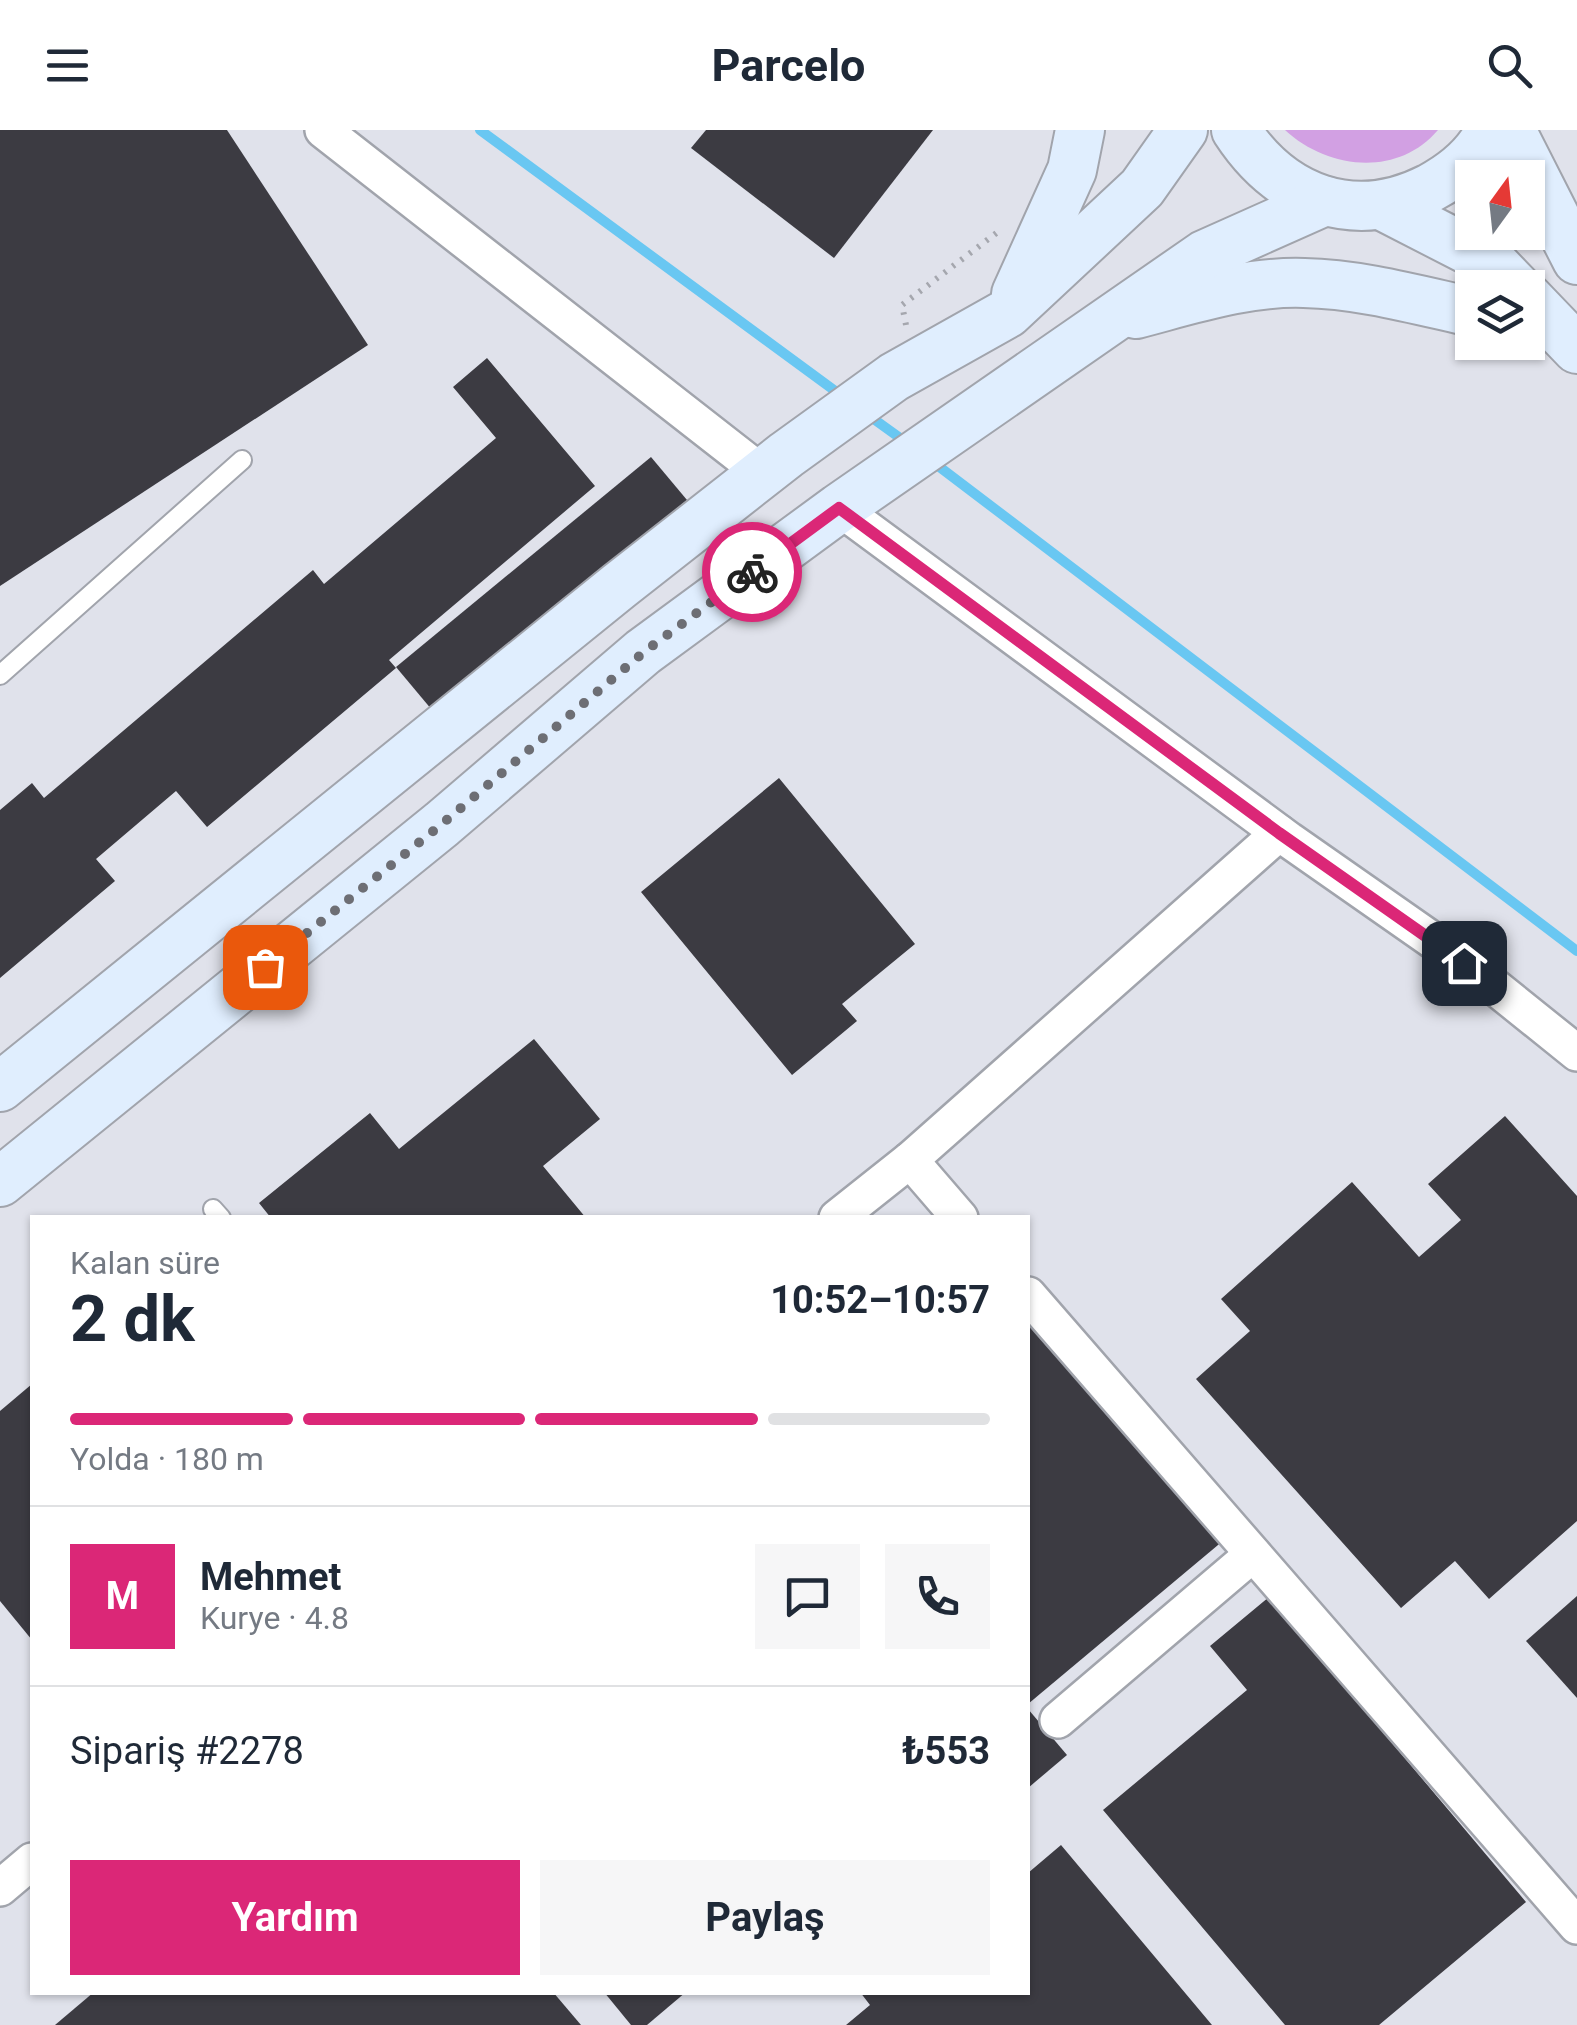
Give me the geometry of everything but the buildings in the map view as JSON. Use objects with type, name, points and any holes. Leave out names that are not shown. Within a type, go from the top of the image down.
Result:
[{"type":"street","points":[[323,130],[774,464]]},
{"type":"street","points":[[1008,313],[1072,170],[1080,130]]},
{"type":"street","points":[[0,1087],[512,671],[774,464],[905,371],[1008,313],[1142,188],[1183,130]]},
{"type":"street","points":[[1236,130],[1253,156],[1286,184],[1325,202],[1353,206],[1408,199],[1451,177],[1484,142],[1490,130]]},
{"type":"street","points":[[1510,130],[1577,260]]},
{"type":"street","points":[[0,1182],[442,824],[644,652],[839,508],[1204,254],[1325,202]]},
{"type":"street","points":[[1381,205],[1492,262],[1500,270]]},
{"type":"street","points":[[1104,323],[1201,297],[1304,282],[1397,295],[1455,308]]},
{"type":"street","points":[[1545,316],[1577,349]]},
{"type":"street","points":[[1545,349],[1577,366]]},
{"type":"street","points":[[839,508],[1279,833],[1464,963],[1577,1053]]},
{"type":"street","points":[[841,1215],[910,1160],[1279,833]]},
{"type":"street","points":[[910,1160],[957,1215]]},
{"type":"street","points":[[1030,1296],[1577,1926]]},
{"type":"street","points":[[1058,1720],[1253,1554]]},
{"type":"street","points":[[0,1888],[30,1863]]},
{"type":"lane","points":[[0,676],[242,460]]},
{"type":"path","points":[[905,371],[902,305],[1005,226]]},
{"type":"shaded area","points":[[1285,130],[1438,130],[1403,156],[1362,163],[1321,153]]},
{"type":"waterway","points":[[480,130],[842,396]]},
{"type":"waterway","points":[[864,412],[907,443]]},
{"type":"waterway","points":[[929,459],[1577,951]]},
{"type":"way so far","points":[[265,967],[442,824],[644,652],[752,572]]},
{"type":"route","points":[[752,572],[839,508],[1279,833],[1464,963]]}]
